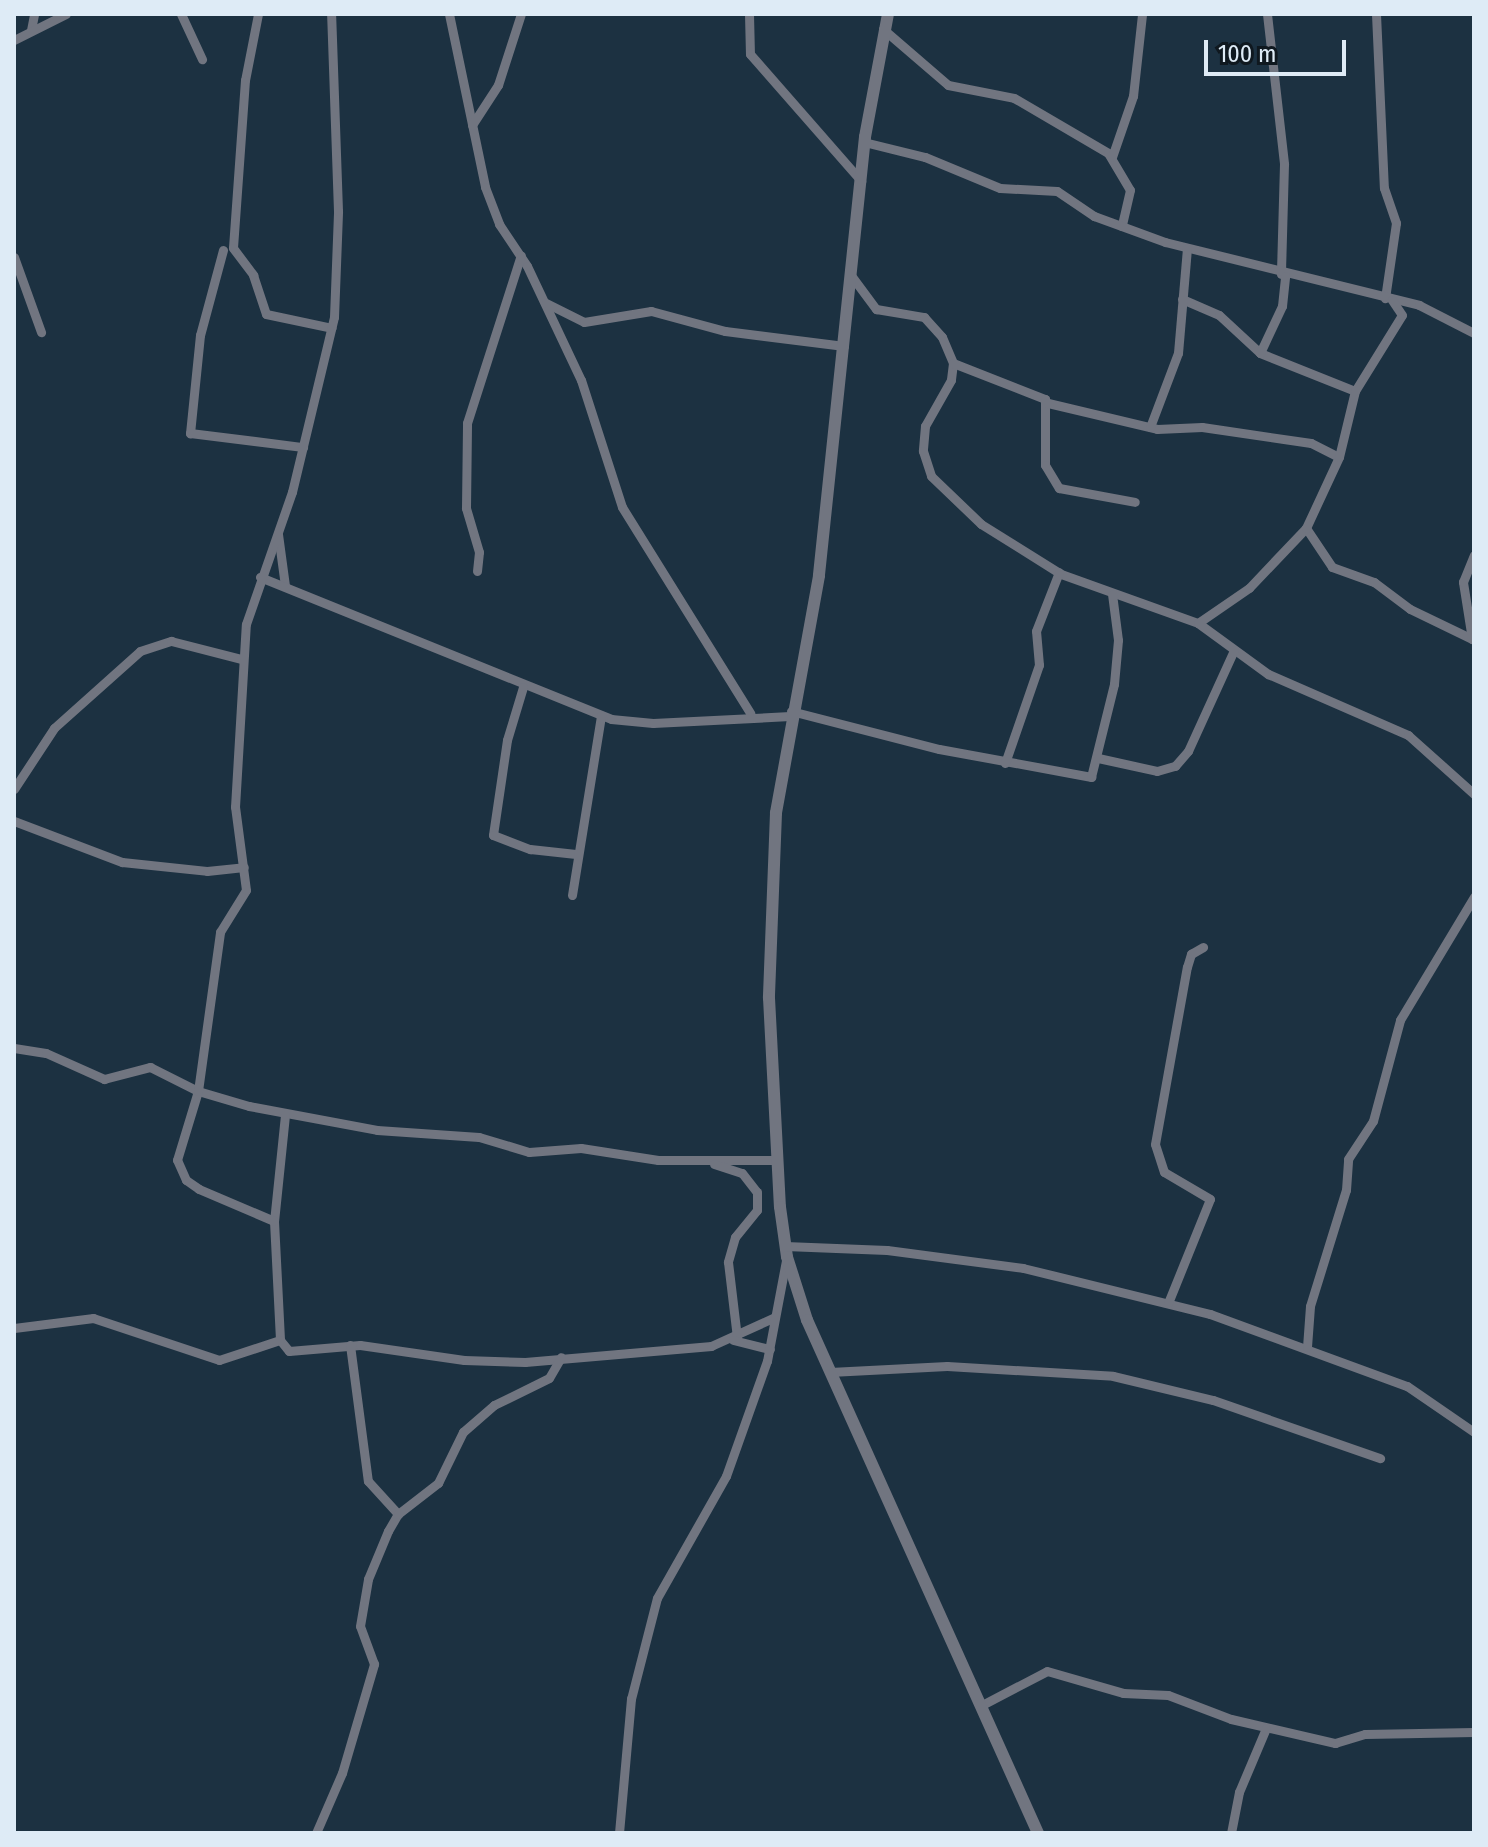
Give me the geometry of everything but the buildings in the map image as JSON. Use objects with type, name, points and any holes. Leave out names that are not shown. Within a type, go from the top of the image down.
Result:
[{"type":"street","points":[[31,30],[34,14]]},
{"type":"street","points":[[14,40],[66,14]]},
{"type":"street","points":[[181,14],[202,59]]},
{"type":"street","points":[[258,14],[246,71],[233,248],[253,275],[266,314],[332,328]]},
{"type":"street","points":[[274,1221],[218,1201],[178,1170],[198,1091],[218,943],[245,897],[235,807],[241,659],[260,577],[278,534],[303,447],[332,328],[338,243],[331,14]]},
{"type":"street","points":[[449,14],[492,207],[521,255],[595,412],[622,507],[750,713]]},
{"type":"street","points":[[472,125],[498,85],[521,14]]},
{"type":"street","points":[[749,14],[750,54],[861,181]]},
{"type":"street","points":[[888,14],[864,142],[818,581],[790,714],[769,926],[777,1160],[786,1251],[830,1372],[1038,1833]]},
{"type":"street","points":[[1112,157],[1133,96],[1142,14]]},
{"type":"street","points":[[1260,353],[1282,306],[1283,275],[1284,164],[1267,14]]},
{"type":"street","points":[[1198,623],[1249,588],[1306,528],[1339,457],[1355,391],[1402,315],[1389,299],[1396,223],[1384,188],[1376,14]]},
{"type":"street","points":[[883,29],[948,85],[1014,98],[1112,157],[1130,190],[1122,226]]},
{"type":"street","points":[[864,142],[925,157],[1012,191],[1057,191],[1084,211],[1122,226],[1283,275],[1428,308],[1474,333]]},
{"type":"street","points":[[1150,427],[1178,353],[1187,248]]},
{"type":"street","points":[[223,250],[200,335],[190,433],[303,447]]},
{"type":"street","points":[[477,571],[465,487],[467,423],[521,255]]},
{"type":"street","points":[[14,257],[41,332]]},
{"type":"street","points":[[850,274],[876,309],[929,321],[953,363],[949,388],[923,434],[931,476],[993,534],[1059,572],[1198,623],[1278,679],[1408,735],[1474,794]]},
{"type":"street","points":[[1182,299],[1219,315],[1260,353],[1355,391]]},
{"type":"street","points":[[544,301],[561,316],[584,322],[651,311],[725,331],[844,346]]},
{"type":"street","points":[[953,363],[1034,392],[1048,403],[1150,427],[1202,427],[1311,443],[1339,457]]},
{"type":"street","points":[[1048,403],[1045,455],[1051,480],[1067,491],[1135,502]]},
{"type":"street","points":[[1306,528],[1332,567],[1374,582],[1410,609],[1473,639]]},
{"type":"street","points":[[278,534],[285,586]]},
{"type":"street","points":[[1473,639],[1463,582],[1474,555]]},
{"type":"street","points":[[1005,763],[1039,665],[1036,631],[1059,572]]},
{"type":"street","points":[[260,577],[523,687],[601,715],[653,723],[750,713],[790,714],[1005,763],[1089,778],[1098,758],[1118,646],[1112,594]]},
{"type":"street","points":[[14,789],[54,728],[140,651],[171,641],[241,659]]},
{"type":"street","points":[[1098,758],[1157,771],[1175,766],[1188,751],[1234,650]]},
{"type":"street","points":[[523,687],[507,740],[493,835],[530,849],[576,854]]},
{"type":"street","points":[[572,895],[576,854],[601,715]]},
{"type":"street","points":[[14,821],[122,862],[207,871],[244,867]]},
{"type":"street","points":[[1307,1347],[1310,1306],[1346,1190],[1348,1159],[1373,1121],[1400,1020],[1474,897]]},
{"type":"street","points":[[1168,1303],[1210,1199],[1164,1172],[1155,1144],[1187,967],[1191,954],[1203,947]]},
{"type":"street","points":[[14,1048],[46,1053],[104,1079],[150,1067],[198,1091],[285,1115],[479,1137],[529,1152],[581,1148],[712,1162],[777,1160]]},
{"type":"street","points":[[285,1115],[274,1221],[280,1340],[289,1351],[350,1345],[464,1360],[561,1357],[735,1339],[770,1349]]},
{"type":"street","points":[[712,1162],[742,1173],[757,1192],[757,1210],[735,1237],[728,1262],[735,1339]]},
{"type":"street","points":[[786,1251],[952,1257],[1168,1303],[1307,1347],[1407,1386],[1474,1432]]},
{"type":"street","points":[[619,1833],[631,1699],[657,1598],[675,1558],[722,1486],[770,1349],[786,1251]]},
{"type":"street","points":[[735,1339],[775,1317]]},
{"type":"street","points":[[14,1328],[93,1318],[219,1360],[280,1340]]},
{"type":"street","points":[[350,1345],[368,1481],[398,1514]]},
{"type":"street","points":[[316,1833],[342,1773],[374,1664],[374,1653],[360,1636],[364,1597],[398,1514],[438,1483],[451,1446],[470,1424],[549,1378],[561,1357]]},
{"type":"street","points":[[830,1372],[947,1366],[1113,1376],[1213,1400],[1380,1458]]},
{"type":"street","points":[[982,1705],[1047,1671],[1123,1693],[1168,1695],[1266,1728],[1342,1744],[1365,1734],[1474,1732]]},
{"type":"street","points":[[1231,1833],[1239,1792],[1266,1728]]}]
